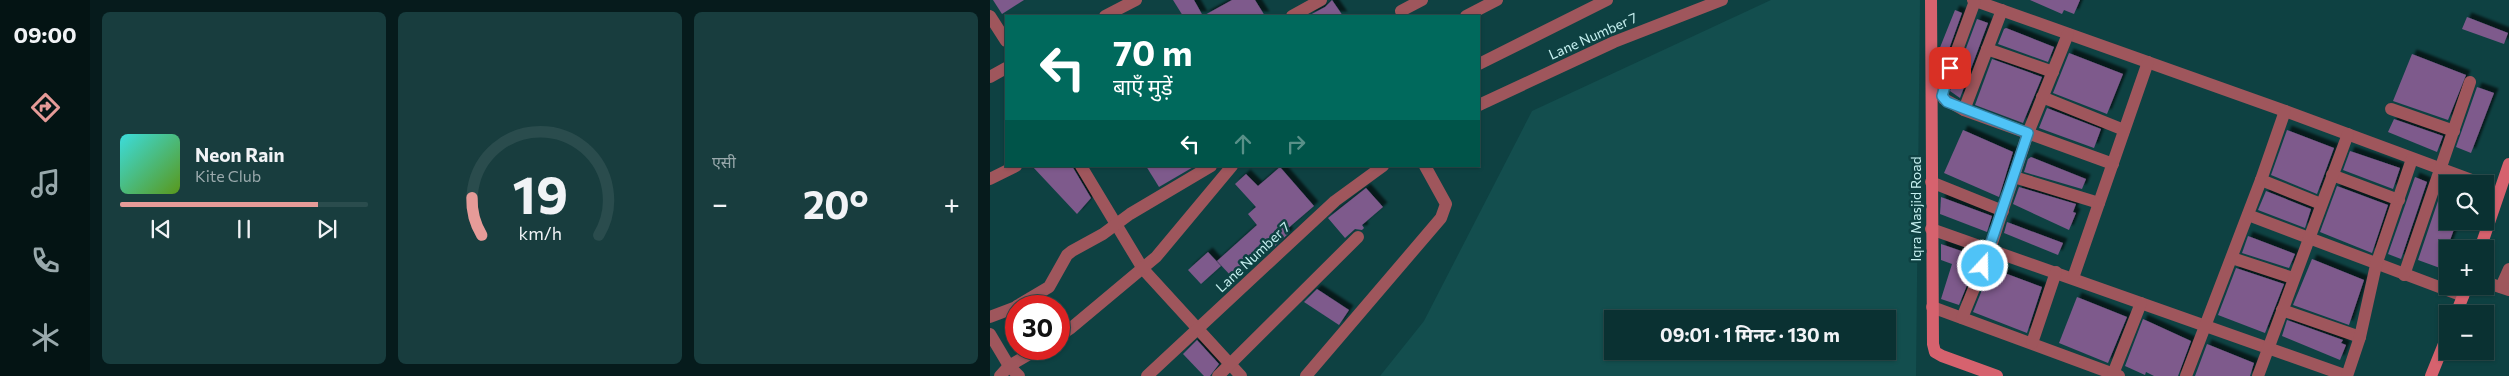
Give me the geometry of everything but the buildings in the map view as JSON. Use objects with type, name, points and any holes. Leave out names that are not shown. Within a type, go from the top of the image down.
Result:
[{"type":"street","points":[[1107,15],[1136,0]]},
{"type":"street","points":[[1294,15],[1321,0]]},
{"type":"street","points":[[1400,9],[1422,0]]},
{"type":"street","points":[[1468,15],[1497,0]]},
{"type":"street","points":[[1480,64],[1607,0]]},
{"type":"street","name":"Lane Number 7","points":[[1480,105],[1614,42],[1722,0]]},
{"type":"street","name":"Iqra Masjid Road","points":[[1931,0],[1933,344],[1936,352],[1997,376]]},
{"type":"street","points":[[2113,164],[1964,110],[1947,102],[1942,96],[1942,91],[1974,0],[2460,175]]},
{"type":"street","points":[[1964,110],[2002,10]]},
{"type":"street","points":[[990,16],[1005,38]]},
{"type":"street","points":[[1962,318],[1990,249],[2028,133],[2068,34]]},
{"type":"street","points":[[1987,49],[2053,72]]},
{"type":"street","points":[[2073,278],[2148,62]]},
{"type":"street","points":[[990,77],[1005,69]]},
{"type":"street","points":[[2404,274],[2470,82]]},
{"type":"street","points":[[2042,97],[2124,130]]},
{"type":"street","points":[[2391,108],[2454,131]]},
{"type":"street","points":[[2186,376],[2232,258],[2285,111]]},
{"type":"street","points":[[2258,376],[2348,134]]},
{"type":"street","points":[[1931,229],[2341,375],[2360,336],[2376,265],[2412,159]]},
{"type":"street","points":[[2483,240],[2498,190],[2509,164]]},
{"type":"street","points":[[990,179],[1014,167]]},
{"type":"street","points":[[1082,167],[1143,269],[1241,376]]},
{"type":"street","points":[[1036,295],[1049,287],[1067,255],[1072,251],[1130,214],[1210,167]]},
{"type":"street","points":[[1070,327],[1156,257],[1231,167]]},
{"type":"street","name":"Lane Number 7","points":[[1147,376],[1334,201],[1382,167]]},
{"type":"street","points":[[1306,376],[1441,218],[1446,204],[1426,167]]},
{"type":"street","points":[[2332,175],[2399,200]]},
{"type":"street","points":[[2014,177],[2099,203]]},
{"type":"street","points":[[2261,180],[2321,204]]},
{"type":"street","points":[[1931,182],[2003,211]]},
{"type":"street","points":[[2494,188],[2498,190]]},
{"type":"street","points":[[2248,215],[2376,265],[2439,284]]},
{"type":"street","points":[[1218,376],[1358,237]]},
{"type":"street","points":[[2232,258],[2293,278]]},
{"type":"street","points":[[2505,289],[2509,269]]},
{"type":"street","points":[[2032,343],[2056,272]]},
{"type":"street","points":[[1932,307],[2116,375],[2141,303]]},
{"type":"street","points":[[2282,310],[2360,336]]},
{"type":"street","points":[[990,317],[1005,311]]},
{"type":"street","points":[[990,334],[1009,366],[1019,376]]},
{"type":"street","points":[[2431,376],[2439,356]]},
{"type":"street","points":[[1000,376],[1009,366],[1019,360]]},
{"type":"shaded area","points":[[1771,0],[1920,0],[1916,376],[1380,376],[1424,321],[1532,111]]},
{"type":"route","points":[[1950,68],[1942,91],[1942,96],[1947,102],[2028,133],[1983,266]]}]
